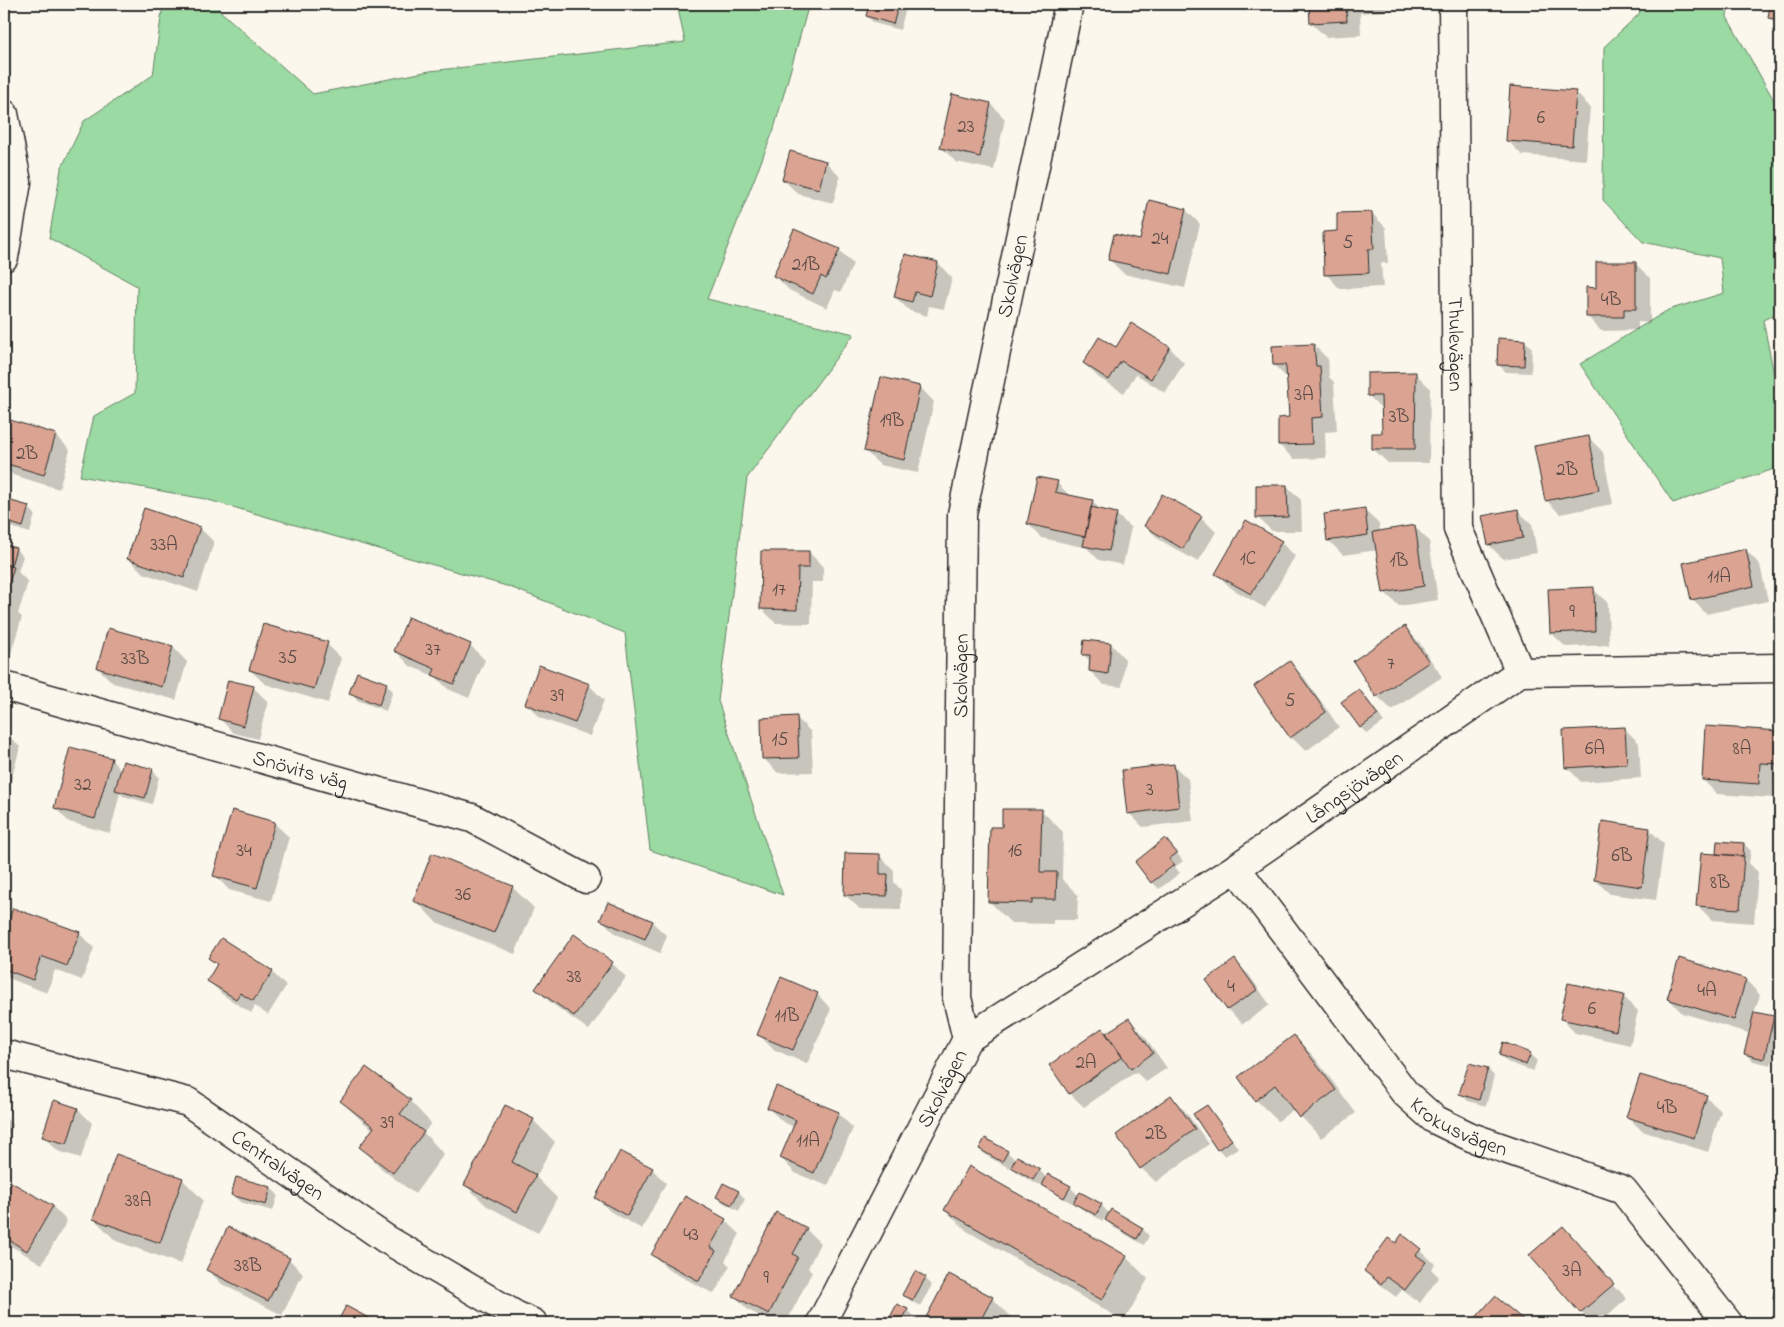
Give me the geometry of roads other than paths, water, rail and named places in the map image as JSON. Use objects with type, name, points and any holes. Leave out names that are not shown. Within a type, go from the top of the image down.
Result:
[{"type":"street","name":"Skolvägen","points":[[821,1323],[967,1039],[957,998],[962,514],[1069,4]]},
{"type":"street","name":"Thulevägen","points":[[1453,4],[1458,530],[1520,672]]},
{"type":"street","points":[[4,114],[17,182],[4,257]]},
{"type":"street","points":[[1520,672],[1780,668]]},
{"type":"street","name":"Långsjövägen","points":[[967,1039],[1236,868],[1520,672]]},
{"type":"street","name":"Snövits väg","points":[[4,686],[472,818],[586,878]]},
{"type":"street","name":"Krokusvägen","points":[[1236,868],[1405,1093],[1434,1119],[1471,1137],[1623,1190],[1728,1323]]},
{"type":"street","name":"Centralvägen","points":[[4,1054],[188,1102],[386,1239],[517,1316],[533,1323]]}]
